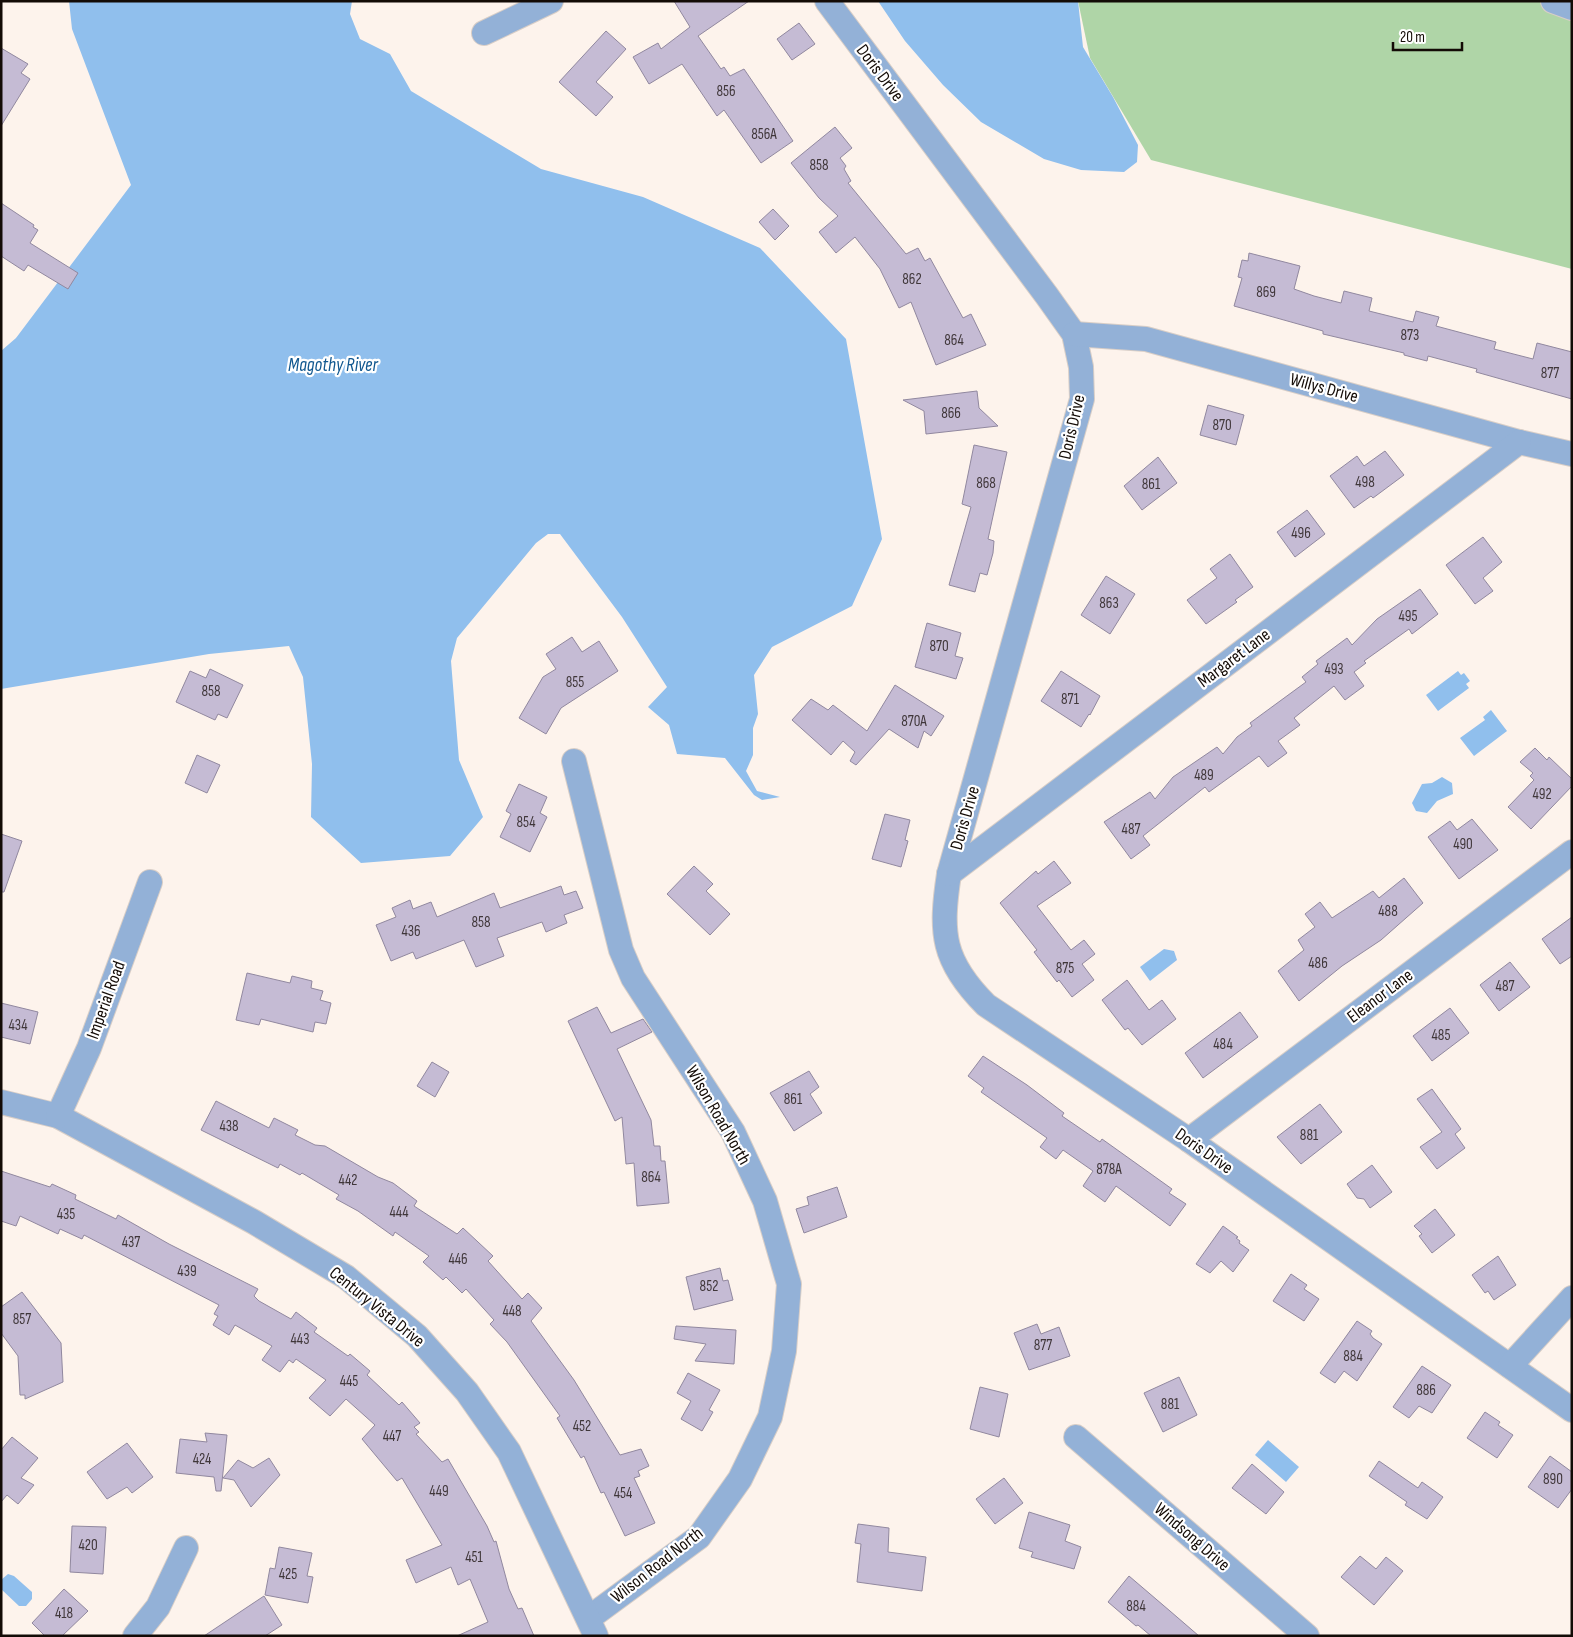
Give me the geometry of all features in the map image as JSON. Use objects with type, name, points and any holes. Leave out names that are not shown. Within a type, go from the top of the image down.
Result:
[{"type":"street","points":[[484,32],[550,1]]},
{"type":"street","name":"Doris Drive","points":[[827,1],[1074,334],[1081,367],[1082,399],[949,874],[944,911],[946,940],[956,970],[969,988],[986,1005],[1189,1140],[1572,1410]]},
{"type":"street","points":[[1553,1],[1572,8]]},
{"type":"street","name":"Willys Drive","points":[[1074,334],[1146,339],[1520,442],[1572,454]]},
{"type":"street","name":"Margaret Lane","points":[[949,874],[1520,442]]},
{"type":"street","name":"Wilson Road North","points":[[574,761],[624,957],[633,978],[733,1132],[765,1201],[789,1284],[784,1351],[770,1417],[740,1479],[699,1536],[592,1627]]},
{"type":"street","name":"Eleanor Lane","points":[[1189,1140],[1572,852]]},
{"type":"street","name":"Imperial Road","points":[[58,1116],[89,1048],[150,882]]},
{"type":"street","name":"Century Vista Drive","points":[[1,1102],[58,1116],[254,1222],[346,1277],[417,1336],[466,1392],[509,1452],[592,1627]]},
{"type":"street","points":[[1510,1366],[1572,1298]]},
{"type":"street","name":"Windsong Drive","points":[[1076,1437],[1307,1636]]},
{"type":"street","points":[[135,1636],[158,1607],[186,1548]]},
{"type":"green space","points":[[1078,1],[1553,1],[1572,8],[1572,269],[1151,160],[1090,58]]},
{"type":"water","name":"Magothy River","points":[[69,1],[352,1],[350,14],[360,39],[390,54],[411,91],[541,169],[643,197],[760,248],[846,339],[882,539],[852,606],[772,647],[754,675],[758,714],[753,728],[753,755],[746,771],[757,791],[780,797],[762,800],[754,795],[725,758],[677,754],[669,725],[648,707],[667,687],[622,617],[560,534],[548,534],[536,543],[457,638],[451,661],[459,760],[483,817],[450,856],[361,863],[311,817],[312,764],[303,677],[289,646],[209,654],[1,689],[1,351],[16,338],[131,185],[72,29]]},
{"type":"water","points":[[878,1],[1078,1],[1083,47],[1113,97],[1138,145],[1137,162],[1124,172],[1081,170],[1044,159],[981,122],[943,85],[905,41]]},
{"type":"water","points":[[1458,671],[1461,675],[1464,673],[1470,681],[1466,684],[1469,688],[1438,711],[1426,695]]},
{"type":"water","points":[[1491,710],[1507,731],[1474,756],[1460,738],[1485,720],[1483,717]]},
{"type":"water","points":[[1442,777],[1452,783],[1453,794],[1437,801],[1427,813],[1416,811],[1412,803],[1422,784],[1432,783]]},
{"type":"water","points":[[1164,949],[1174,951],[1177,960],[1150,981],[1140,967]]},
{"type":"water","points":[[1268,1440],[1299,1467],[1286,1482],[1255,1455]]},
{"type":"water","points":[[8,1574],[14,1576],[32,1592],[32,1599],[26,1606],[19,1606],[1,1589],[1,1580]]},
{"type":"building","points":[[674,1],[749,1],[698,36],[721,69],[724,67],[730,76],[744,69],[793,141],[761,163],[724,110],[717,116],[682,64],[649,84],[633,57],[658,43],[661,49],[690,27]]},
{"type":"building","points":[[799,23],[815,44],[792,60],[777,39]]},
{"type":"building","points":[[606,31],[626,49],[596,82],[613,97],[596,116],[559,82]]},
{"type":"building","points":[[1,48],[28,64],[21,73],[30,79],[1,126]]},
{"type":"building","points":[[835,127],[852,148],[840,158],[846,166],[844,169],[851,181],[848,183],[906,254],[918,248],[925,261],[930,258],[963,318],[971,314],[986,345],[936,365],[911,302],[899,308],[880,269],[855,237],[836,253],[819,232],[838,216],[819,198],[791,163]]},
{"type":"building","points":[[1,203],[34,225],[33,227],[38,230],[30,243],[78,273],[68,289],[28,265],[24,271],[1,256]]},
{"type":"building","points":[[773,209],[789,226],[775,240],[759,222]]},
{"type":"building","points":[[1249,253],[1300,266],[1294,289],[1314,296],[1341,303],[1344,291],[1372,298],[1369,311],[1413,322],[1416,311],[1439,317],[1436,326],[1496,342],[1494,349],[1533,359],[1537,343],[1572,352],[1572,399],[1476,372],[1477,369],[1428,356],[1427,361],[1404,355],[1404,353],[1323,334],[1323,331],[1234,306],[1242,278],[1238,277],[1242,260],[1248,261]]},
{"type":"building","points":[[977,391],[979,408],[998,426],[926,434],[924,411],[903,400]]},
{"type":"building","points":[[1208,405],[1244,415],[1236,445],[1200,435]]},
{"type":"building","points":[[974,445],[1007,452],[988,539],[994,541],[993,553],[987,575],[980,573],[975,592],[949,585],[971,507],[962,504]]},
{"type":"building","points":[[1385,451],[1404,475],[1373,498],[1371,496],[1354,508],[1330,476],[1357,456],[1364,466]]},
{"type":"building","points":[[1158,457],[1177,483],[1142,510],[1124,486]]},
{"type":"building","points":[[1307,510],[1325,534],[1295,557],[1277,532]]},
{"type":"building","points":[[1483,537],[1502,562],[1483,578],[1493,591],[1475,604],[1446,565]]},
{"type":"building","points":[[1230,554],[1253,587],[1235,600],[1237,602],[1206,624],[1187,600],[1217,578],[1210,569]]},
{"type":"building","points":[[1106,576],[1135,594],[1110,634],[1081,615]]},
{"type":"building","points":[[1420,589],[1438,614],[1412,634],[1409,629],[1364,661],[1366,663],[1354,672],[1364,686],[1345,700],[1334,686],[1294,718],[1300,725],[1278,741],[1287,753],[1268,767],[1259,756],[1209,792],[1205,787],[1143,836],[1150,845],[1131,859],[1104,822],[1150,792],[1155,799],[1173,777],[1217,747],[1223,754],[1237,737],[1252,726],[1250,723],[1306,682],[1302,677],[1318,664],[1316,661],[1347,638],[1352,645],[1377,619]]},
{"type":"building","points":[[927,623],[961,633],[955,656],[963,658],[956,679],[915,667]]},
{"type":"building","points":[[572,637],[582,652],[599,641],[618,671],[561,708],[546,734],[519,718],[543,677],[556,669],[546,654]]},
{"type":"building","points":[[210,669],[243,685],[227,718],[218,714],[215,720],[176,702],[190,671],[206,678]]},
{"type":"building","points":[[1061,671],[1100,696],[1081,727],[1041,701]]},
{"type":"building","points":[[895,685],[944,716],[931,736],[924,731],[918,748],[889,729],[856,765],[850,761],[855,752],[843,741],[831,755],[792,720],[811,699],[828,710],[833,705],[867,731]]},
{"type":"building","points":[[1535,748],[1547,760],[1549,757],[1572,779],[1572,786],[1531,829],[1508,807],[1534,780],[1530,776],[1533,773],[1520,762]]},
{"type":"building","points":[[197,755],[220,765],[207,793],[185,783]]},
{"type":"building","points":[[519,784],[547,797],[540,813],[547,817],[530,852],[500,837],[511,814],[506,811]]},
{"type":"building","points":[[885,814],[910,820],[905,840],[908,841],[901,867],[872,859]]},
{"type":"building","points":[[1472,819],[1498,850],[1459,879],[1428,837],[1450,821],[1457,830]]},
{"type":"building","points":[[1,834],[22,841],[4,892],[1,892]]},
{"type":"building","points":[[1054,861],[1071,883],[1037,906],[1071,950],[1084,940],[1095,954],[1082,964],[1094,980],[1072,997],[1059,980],[1057,982],[1034,952],[1037,950],[1000,903],[1036,871],[1038,874]]},
{"type":"building","points":[[694,866],[713,884],[706,891],[730,914],[710,935],[667,894]]},
{"type":"building","points":[[1404,878],[1423,903],[1381,940],[1342,966],[1299,1001],[1278,971],[1304,950],[1298,940],[1315,927],[1305,914],[1320,902],[1332,918],[1373,891],[1379,898]]},
{"type":"building","points":[[561,886],[564,895],[576,891],[583,908],[564,915],[567,923],[546,932],[542,922],[497,938],[504,956],[476,967],[464,940],[416,959],[413,952],[391,961],[376,925],[396,917],[392,908],[410,900],[413,909],[431,902],[437,917],[494,893],[500,908]]},
{"type":"building","points":[[1572,917],[1572,956],[1560,964],[1542,939]]},
{"type":"building","points":[[1510,962],[1530,987],[1499,1011],[1480,985]]},
{"type":"building","points":[[247,973],[290,983],[292,976],[312,981],[311,988],[323,991],[320,1000],[331,1003],[326,1024],[315,1022],[313,1032],[261,1019],[259,1025],[236,1020]]},
{"type":"building","points":[[1127,980],[1149,1010],[1162,1000],[1176,1019],[1142,1045],[1128,1028],[1125,1030],[1102,1000]]},
{"type":"building","points":[[1,1003],[38,1012],[30,1044],[1,1037]]},
{"type":"building","points":[[597,1007],[611,1033],[643,1019],[652,1032],[617,1049],[651,1120],[654,1146],[660,1146],[661,1161],[665,1161],[669,1203],[637,1206],[634,1163],[626,1164],[622,1117],[615,1121],[568,1021]]},
{"type":"building","points":[[1450,1008],[1469,1033],[1432,1061],[1413,1036]]},
{"type":"building","points":[[1240,1012],[1258,1037],[1203,1078],[1185,1053]]},
{"type":"building","points":[[983,1056],[1027,1085],[1064,1113],[1062,1116],[1100,1142],[1102,1139],[1172,1189],[1169,1193],[1186,1204],[1170,1226],[1116,1186],[1105,1202],[1083,1186],[1093,1171],[1063,1150],[1056,1159],[1040,1147],[1047,1138],[981,1092],[984,1088],[968,1076]]},
{"type":"building","points":[[432,1062],[449,1072],[435,1097],[417,1086]]},
{"type":"building","points":[[809,1071],[819,1087],[810,1094],[822,1113],[794,1131],[770,1093]]},
{"type":"building","points":[[1432,1089],[1461,1129],[1455,1134],[1465,1148],[1437,1169],[1420,1147],[1442,1132],[1417,1099]]},
{"type":"building","points":[[216,1101],[269,1128],[274,1118],[298,1130],[295,1135],[315,1145],[325,1146],[378,1177],[393,1183],[417,1201],[414,1206],[457,1234],[463,1228],[493,1256],[488,1261],[522,1299],[528,1293],[542,1308],[531,1321],[574,1380],[620,1455],[641,1449],[649,1466],[638,1471],[640,1476],[634,1478],[655,1523],[625,1536],[604,1492],[601,1493],[584,1456],[581,1458],[557,1418],[560,1416],[507,1342],[490,1324],[494,1320],[466,1289],[462,1293],[446,1277],[443,1280],[423,1262],[429,1256],[395,1232],[393,1236],[358,1211],[336,1199],[339,1195],[302,1173],[300,1175],[280,1164],[278,1168],[201,1130]]},
{"type":"building","points":[[1320,1104],[1342,1132],[1301,1164],[1277,1137]]},
{"type":"building","points":[[1372,1165],[1392,1192],[1370,1208],[1364,1199],[1357,1198],[1347,1184]]},
{"type":"building","points":[[1,1171],[50,1187],[52,1184],[76,1195],[75,1199],[116,1219],[118,1215],[169,1244],[258,1289],[254,1296],[259,1301],[291,1319],[296,1312],[317,1328],[314,1332],[348,1356],[350,1354],[370,1371],[367,1375],[399,1405],[402,1402],[420,1423],[414,1427],[419,1432],[416,1434],[442,1462],[448,1459],[487,1526],[494,1542],[496,1541],[509,1589],[518,1609],[522,1608],[534,1636],[457,1636],[488,1622],[470,1579],[458,1585],[451,1567],[416,1583],[406,1560],[442,1545],[402,1478],[397,1481],[362,1439],[375,1425],[346,1399],[330,1416],[309,1398],[326,1380],[296,1359],[293,1363],[289,1360],[280,1372],[262,1360],[272,1346],[235,1325],[229,1335],[213,1325],[218,1316],[214,1314],[219,1305],[84,1235],[82,1239],[60,1229],[58,1234],[20,1216],[16,1226],[1,1221]]},
{"type":"building","points":[[837,1187],[847,1217],[804,1233],[796,1209],[809,1205],[807,1197]]},
{"type":"building","points":[[1435,1209],[1455,1235],[1432,1253],[1419,1236],[1422,1234],[1414,1226]]},
{"type":"building","points":[[1223,1226],[1238,1237],[1236,1238],[1240,1241],[1239,1243],[1249,1250],[1233,1272],[1221,1261],[1210,1273],[1196,1264]]},
{"type":"building","points":[[1498,1256],[1516,1285],[1494,1300],[1488,1291],[1485,1293],[1472,1275]]},
{"type":"building","points":[[720,1268],[723,1281],[728,1280],[733,1300],[694,1310],[686,1277]]},
{"type":"building","points":[[1291,1274],[1307,1285],[1304,1289],[1319,1299],[1304,1321],[1273,1301]]},
{"type":"building","points":[[22,1292],[61,1343],[63,1382],[25,1399],[25,1395],[20,1395],[18,1356],[1,1333],[1,1307]]},
{"type":"building","points":[[1357,1321],[1372,1331],[1370,1334],[1373,1338],[1382,1344],[1357,1381],[1344,1371],[1335,1383],[1320,1373]]},
{"type":"building","points":[[1037,1324],[1041,1334],[1059,1327],[1070,1356],[1029,1370],[1014,1333]]},
{"type":"building","points":[[676,1326],[736,1330],[734,1364],[695,1361],[706,1344],[674,1339]]},
{"type":"building","points":[[1422,1366],[1451,1385],[1432,1413],[1419,1406],[1409,1418],[1393,1407]]},
{"type":"building","points":[[688,1373],[720,1390],[709,1410],[713,1412],[702,1431],[681,1419],[691,1401],[677,1393]]},
{"type":"building","points":[[1179,1377],[1197,1415],[1163,1432],[1144,1393]]},
{"type":"building","points":[[980,1387],[1008,1394],[999,1437],[970,1429]]},
{"type":"building","points":[[1485,1412],[1500,1422],[1498,1425],[1513,1435],[1497,1458],[1467,1438]]},
{"type":"building","points":[[205,1433],[227,1435],[221,1491],[216,1491],[214,1477],[176,1473],[180,1439],[207,1442]]},
{"type":"building","points":[[12,1437],[38,1458],[21,1478],[34,1485],[18,1504],[7,1495],[1,1502],[1,1450]]},
{"type":"building","points":[[127,1443],[153,1477],[132,1493],[127,1487],[107,1499],[87,1472]]},
{"type":"building","points":[[1550,1456],[1572,1472],[1572,1489],[1558,1508],[1528,1487]]},
{"type":"building","points":[[269,1458],[280,1475],[251,1507],[234,1480],[223,1478],[238,1460],[253,1468]]},
{"type":"building","points":[[1379,1461],[1418,1488],[1422,1482],[1443,1497],[1427,1519],[1405,1505],[1407,1502],[1369,1476]]},
{"type":"building","points":[[1252,1464],[1284,1492],[1266,1514],[1232,1488]]},
{"type":"building","points":[[1004,1478],[1023,1503],[995,1524],[976,1499]]},
{"type":"building","points":[[1029,1512],[1070,1525],[1065,1541],[1081,1547],[1074,1569],[1031,1557],[1033,1552],[1019,1548]]},
{"type":"building","points":[[858,1524],[889,1528],[888,1552],[926,1557],[922,1591],[857,1582],[861,1544],[855,1543]]},
{"type":"building","points":[[72,1526],[106,1527],[103,1574],[70,1572]]},
{"type":"building","points":[[279,1547],[312,1553],[307,1576],[313,1577],[308,1603],[265,1595],[270,1568],[275,1569]]},
{"type":"building","points":[[1360,1556],[1376,1569],[1386,1557],[1403,1571],[1374,1605],[1341,1577]]},
{"type":"building","points":[[1129,1576],[1199,1636],[1151,1636],[1108,1602]]},
{"type":"building","points":[[64,1589],[88,1611],[62,1636],[45,1636],[32,1623]]},
{"type":"building","points":[[264,1596],[282,1625],[265,1636],[204,1636]]}]
